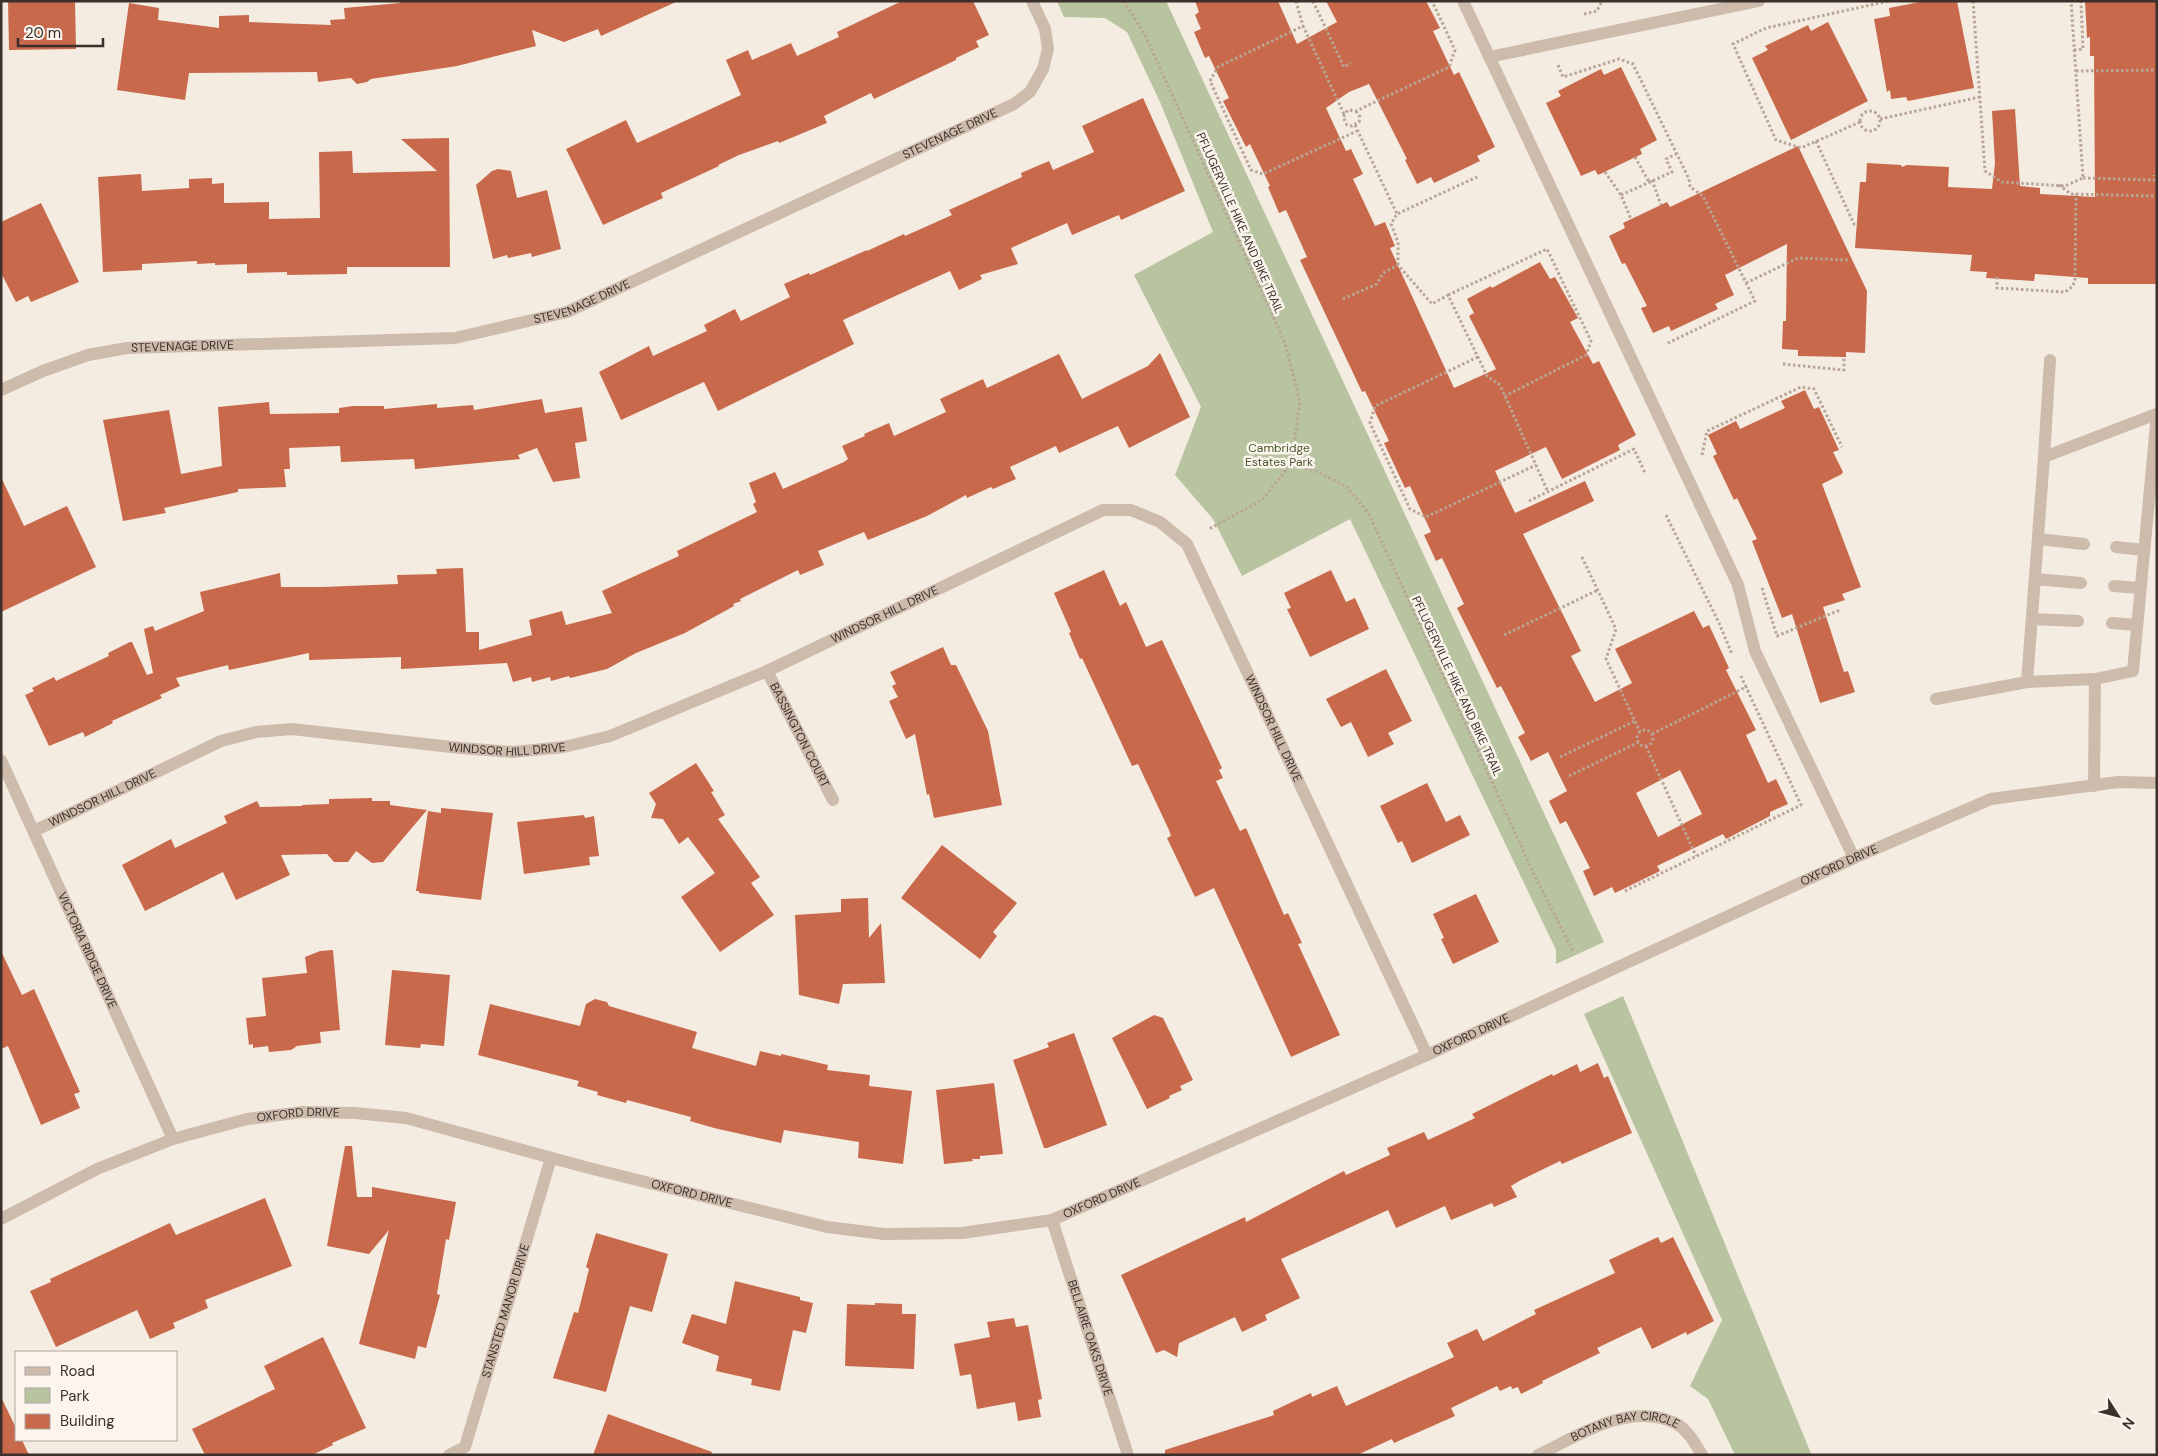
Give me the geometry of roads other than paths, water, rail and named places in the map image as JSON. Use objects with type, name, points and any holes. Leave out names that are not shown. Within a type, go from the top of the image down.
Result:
[{"type":"street","name":"STEVENAGE DRIVE","points":[[1,390],[43,371],[88,355],[127,348],[455,338],[567,312],[1014,104],[1030,92],[1043,69],[1048,49],[1045,29],[1032,1]]},
{"type":"street","points":[[1462,1],[1738,585],[1755,651],[1854,858]]},
{"type":"street","points":[[1489,57],[1759,1]]},
{"type":"street","points":[[2027,682],[2050,360]]},
{"type":"street","points":[[1936,699],[2027,682],[2095,679],[2133,671],[2156,414],[2044,457]]},
{"type":"street","name":"WINDSOR HILL DRIVE","points":[[34,831],[221,741],[256,732],[292,729],[460,748],[513,752],[564,747],[610,736],[767,671],[1103,510],[1131,510],[1160,522],[1187,544],[1427,1055]]},
{"type":"street","points":[[2038,539],[2084,544]]},
{"type":"street","points":[[2116,547],[2144,550]]},
{"type":"street","points":[[2035,579],[2081,583]]},
{"type":"street","points":[[2114,586],[2140,588]]},
{"type":"street","points":[[2032,618],[2078,621]]},
{"type":"street","points":[[2112,623],[2137,625]]},
{"type":"street","name":"BASSINGTON COURT","points":[[767,671],[833,800]]},
{"type":"street","points":[[2094,786],[2095,679]]},
{"type":"street","name":"VICTORIA RIDGE DRIVE","points":[[1,760],[173,1139]]},
{"type":"street","name":"OXFORD DRIVE","points":[[1,1219],[97,1169],[173,1139],[247,1119],[304,1112],[355,1113],[406,1118],[551,1158],[827,1227],[884,1234],[962,1233],[1052,1220],[1427,1055],[1854,858],[1991,799],[2118,782],[2157,783]]},
{"type":"street","name":"STANSTED MANOR DRIVE","points":[[449,1455],[465,1447],[551,1158]]},
{"type":"street","name":"BELLAIRE OAKS DRIVE","points":[[1052,1220],[1128,1455]]},
{"type":"street","name":"BOTANY BAY CIRCLE","points":[[1538,1455],[1607,1423],[1631,1417],[1656,1417],[1676,1424],[1690,1437],[1702,1455]]},
{"type":"park label","name":"Cambridge Estates Park","points":[[1279,455]]}]
